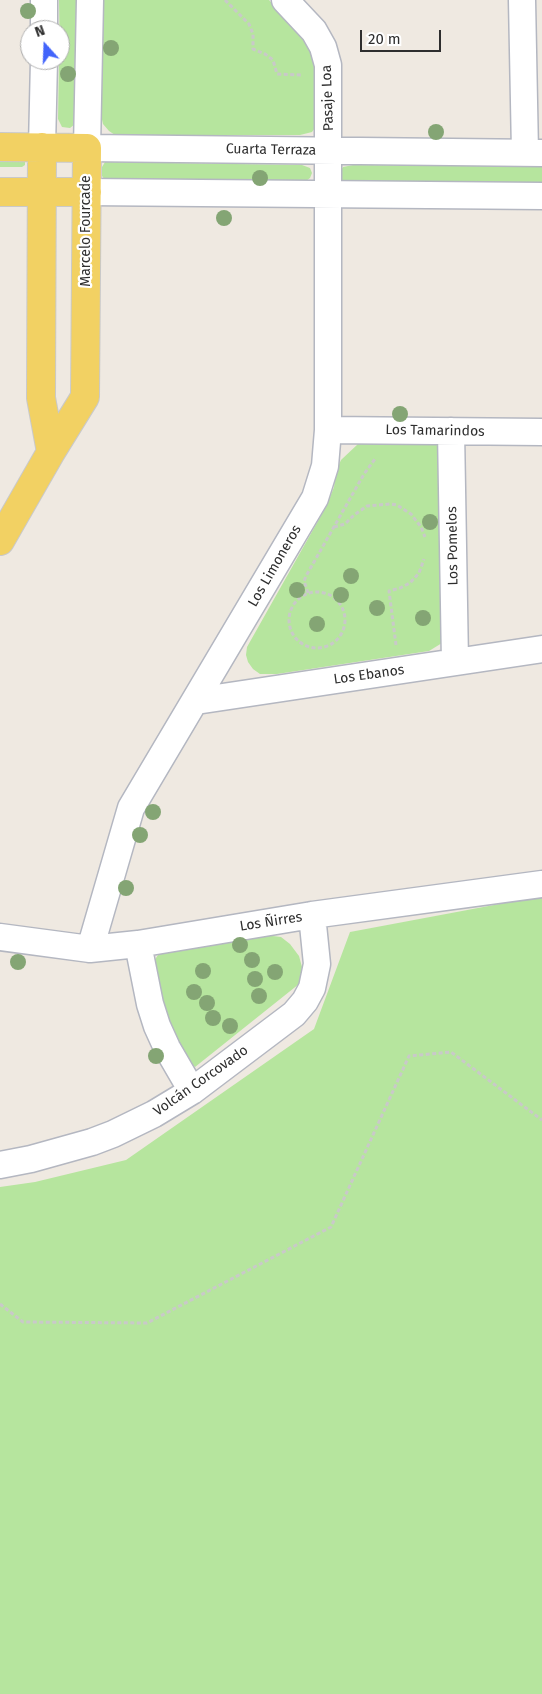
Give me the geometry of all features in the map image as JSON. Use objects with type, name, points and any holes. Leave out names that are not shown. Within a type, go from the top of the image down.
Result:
[{"type":"main road","name":"Cuarta Terraza","points":[[0,147],[87,148]]},
{"type":"main road","points":[[42,147],[41,398],[51,452]]},
{"type":"main road","name":"Marcelo Fourcade","points":[[0,541],[85,397],[87,148]]},
{"type":"main road","points":[[0,192],[87,192]]},
{"type":"street","points":[[44,0],[44,20]]},
{"type":"street","name":"Marcelo Fourcade","points":[[87,148],[90,0]]},
{"type":"street","name":"Pasaje Loa","points":[[285,0],[314,31],[323,46],[328,65],[329,151]]},
{"type":"street","points":[[522,0],[533,152]]},
{"type":"street","points":[[42,147],[44,70]]},
{"type":"street","name":"Cuarta Terraza","points":[[87,148],[533,152]]},
{"type":"street","name":"Los Limoneros","points":[[90,949],[131,808],[315,498],[325,466],[328,430],[329,151]]},
{"type":"street","points":[[87,192],[542,196]]},
{"type":"street","name":"Los Tamarindos","points":[[328,430],[542,432]]},
{"type":"street","name":"Los Pomelos","points":[[451,431],[455,662]]},
{"type":"street","name":"Los Ebanos","points":[[196,701],[542,649]]},
{"type":"street","name":"Los Ñirres","points":[[0,937],[90,949],[138,944],[312,915],[542,884]]},
{"type":"street","name":"Volcán Corcovado","points":[[0,1165],[68,1150],[113,1134],[154,1114],[192,1091],[294,1014],[305,1001],[312,988],[317,964],[312,915]]},
{"type":"street","points":[[138,944],[150,1004],[157,1026],[167,1048],[192,1091]]},
{"type":"path","points":[[225,0],[248,24],[253,34],[252,49],[265,54],[273,60],[277,74],[328,76]]},
{"type":"path","points":[[308,593],[304,581],[306,576],[364,474],[373,460],[378,457]]},
{"type":"path","points":[[334,527],[345,524],[367,506],[382,504],[397,506],[417,520],[423,533],[425,545]]},
{"type":"path","points":[[400,670],[389,591],[400,588],[419,574],[426,552]]},
{"type":"path","points":[[317,592],[334,598],[341,605],[344,613],[345,623],[337,640],[321,648],[312,648],[296,639],[288,622],[294,604],[308,593],[317,592]]},
{"type":"path","points":[[0,1304],[23,1322],[147,1323],[331,1226],[409,1056],[451,1052],[542,1120]]},
{"type":"green space","points":[[59,0],[77,0],[75,124],[70,128],[62,127],[58,119],[59,70],[70,70],[70,20],[59,20]]},
{"type":"green space","points":[[100,0],[269,0],[307,41],[317,66],[320,121],[312,132],[300,135],[115,135],[103,124],[101,115]]},
{"type":"green space","points":[[0,162],[25,162],[25,165],[22,167],[0,167]]},
{"type":"green space","points":[[105,162],[302,165],[310,168],[312,173],[306,181],[105,180],[102,176],[102,167]]},
{"type":"green space","points":[[353,165],[542,166],[542,183],[347,182],[341,180],[340,172],[343,167]]},
{"type":"green space","points":[[439,437],[442,643],[429,651],[277,674],[260,674],[253,669],[246,655],[247,647],[327,505],[334,487],[336,471],[341,460],[358,444],[370,439]]},
{"type":"green space","points":[[542,896],[542,1694],[0,1694],[0,1187],[35,1182],[126,1160],[314,1029],[350,932]]},
{"type":"green space","points":[[265,935],[281,937],[290,944],[299,956],[302,967],[299,984],[195,1067],[185,1059],[166,1022],[154,961],[160,952]]}]
